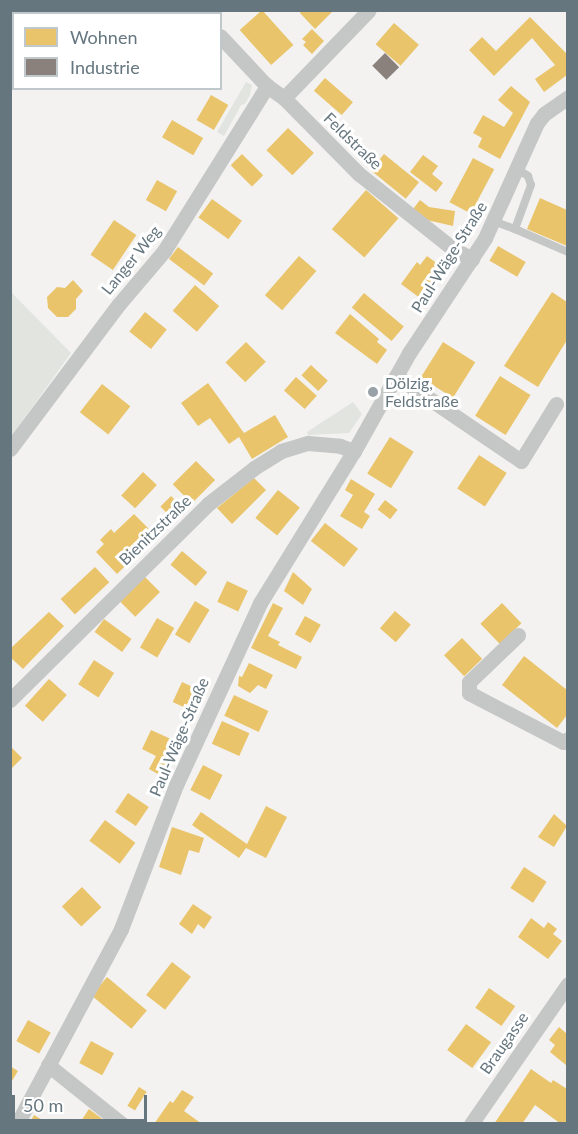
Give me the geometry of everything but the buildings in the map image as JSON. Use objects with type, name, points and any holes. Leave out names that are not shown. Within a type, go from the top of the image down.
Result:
[{"type":"street","points":[[284,98],[369,10]]},
{"type":"street","name":"Feldstraße","points":[[222,38],[267,86],[284,98],[359,174],[452,248],[472,260]]},
{"type":"street","name":"Langer Weg","points":[[10,449],[119,304],[164,250],[267,86]]},
{"type":"street","name":"Paul-Wäge-Straße","points":[[17,1124],[121,929],[176,785],[260,603],[354,451],[396,376],[472,260],[493,221],[537,123],[544,114],[567,97]]},
{"type":"street","points":[[396,376],[521,461],[556,404]]},
{"type":"street","name":"Bienitzstraße","points":[[10,700],[208,504],[254,468],[280,451],[308,443],[324,443],[354,451]]},
{"type":"street","points":[[518,635],[470,682],[468,693],[563,742],[567,739]]},
{"type":"street","name":"Braugasse","points":[[471,1124],[567,984]]},
{"type":"street","points":[[48,1065],[122,1124]]},
{"type":"lane","points":[[514,229],[531,185],[528,176],[517,169]]},
{"type":"lane","points":[[493,221],[567,252]]},
{"type":"shaded area","points":[[11,10],[33,11],[12,12],[11,73]]},
{"type":"shaded area","points":[[246,82],[252,85],[250,95],[245,104],[241,105],[224,136],[217,132]]},
{"type":"shaded area","points":[[11,292],[71,353],[11,437]]},
{"type":"shaded area","points":[[353,402],[362,414],[349,433],[308,435],[307,432]]},
{"type":"place","name":"Dölzig, Feldstraße","points":[[373,392]]}]
